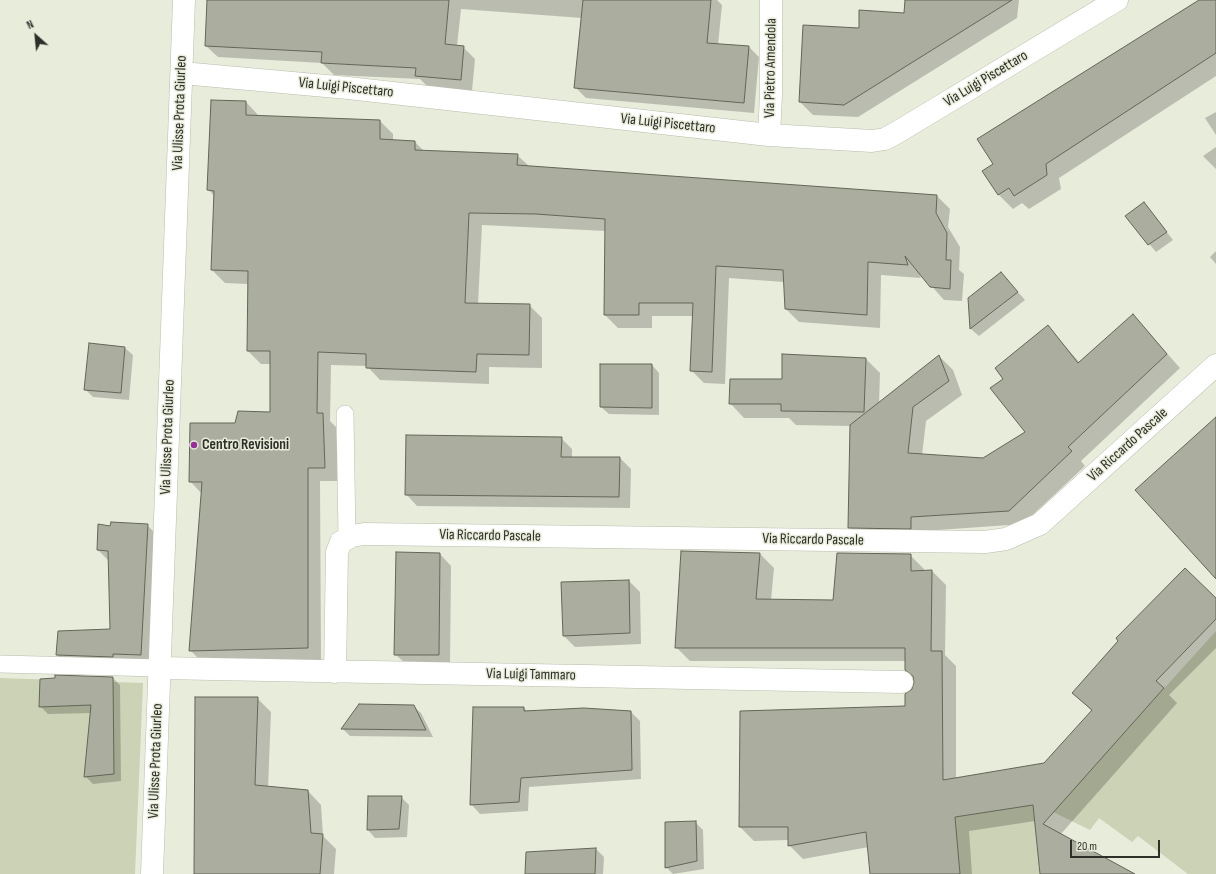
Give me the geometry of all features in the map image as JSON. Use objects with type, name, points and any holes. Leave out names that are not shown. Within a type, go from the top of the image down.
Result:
[{"type":"street","name":"Via Ulisse Prota Giurleo","points":[[152,874],[184,0]]},
{"type":"street","name":"Via Pietro Amendola","points":[[768,135],[771,96],[772,0]]},
{"type":"street","name":"Via Luigi Piscettaro","points":[[182,73],[348,88],[768,135],[862,142],[885,139],[1117,0]]},
{"type":"street","name":"Via Riccardo Pascale","points":[[347,538],[364,534],[985,542],[1006,539],[1040,524],[1216,365]]},
{"type":"street","points":[[335,672],[338,552],[342,542],[347,538]]},
{"type":"street","name":"Via Luigi Tammaro","points":[[160,668],[902,682]]},
{"type":"lane","points":[[345,414],[347,538]]},
{"type":"lane","points":[[0,664],[160,668]]},
{"type":"green space","points":[[1216,631],[1216,874],[1188,874],[1138,836],[1132,842],[1099,818],[1090,830],[1047,809],[1121,736]]},
{"type":"green space","points":[[0,678],[143,683],[135,874],[0,874]]},
{"type":"green space","points":[[1033,805],[1040,874],[960,874],[955,817]]},
{"type":"building","points":[[207,0],[449,0],[445,44],[464,46],[461,80],[415,76],[416,68],[321,63],[322,52],[205,46]]},
{"type":"building","points":[[583,0],[711,0],[707,43],[749,46],[744,103],[574,88]]},
{"type":"building","points":[[905,0],[1012,0],[844,105],[799,102],[803,25],[859,28],[859,10],[904,13]]},
{"type":"building","points":[[1199,0],[1216,0],[1216,53],[1046,164],[1047,175],[1014,196],[1009,188],[998,195],[982,171],[993,164],[977,139]]},
{"type":"building","points":[[211,100],[246,101],[246,115],[380,120],[380,139],[415,141],[415,150],[518,154],[517,165],[937,195],[936,213],[947,233],[946,260],[951,260],[950,289],[930,287],[905,256],[908,265],[868,262],[867,315],[785,309],[783,270],[716,266],[712,372],[690,371],[693,303],[639,303],[639,315],[604,315],[605,219],[536,214],[469,213],[465,303],[530,304],[529,355],[477,354],[476,372],[366,368],[366,354],[318,352],[317,413],[323,413],[325,468],[308,468],[308,648],[189,651],[202,482],[189,482],[190,423],[235,423],[238,411],[270,412],[270,351],[247,351],[248,271],[211,270],[214,191],[207,190]]},
{"type":"building","points":[[1144,202],[1167,232],[1148,245],[1125,216]]},
{"type":"building","points":[[1001,272],[1018,292],[970,329],[968,298]]},
{"type":"building","points":[[1133,314],[1167,354],[1068,447],[1072,451],[1009,511],[911,517],[911,529],[848,528],[850,425],[939,355],[949,381],[913,407],[908,453],[983,458],[1025,432],[990,388],[1003,379],[995,368],[1048,325],[1078,363]]},
{"type":"building","points":[[89,343],[125,347],[121,393],[84,390]]},
{"type":"building","points":[[782,354],[866,358],[864,412],[781,411],[781,404],[729,404],[730,379],[782,379]]},
{"type":"building","points":[[600,364],[652,364],[652,408],[600,407]]},
{"type":"building","points":[[1216,417],[1216,579],[1135,490]]},
{"type":"building","points":[[406,435],[562,437],[561,457],[620,457],[619,497],[405,495]]},
{"type":"building","points":[[111,522],[148,524],[141,655],[113,654],[113,657],[56,655],[58,631],[110,629],[108,551],[97,550],[98,524],[110,526]]},
{"type":"building","points":[[681,551],[760,553],[756,599],[833,600],[837,553],[911,554],[911,571],[932,570],[931,651],[942,651],[943,780],[1044,763],[1092,710],[1072,693],[1118,641],[1116,638],[1185,568],[1216,598],[1216,619],[1156,681],[1164,688],[1043,824],[1135,874],[1040,874],[1033,805],[955,817],[960,874],[870,874],[866,832],[788,846],[788,827],[739,827],[740,711],[905,706],[905,694],[912,689],[914,682],[913,676],[905,670],[905,648],[675,648]]},
{"type":"building","points":[[396,552],[440,553],[439,655],[394,655]]},
{"type":"building","points":[[629,580],[630,633],[563,636],[561,582]]},
{"type":"building","points":[[55,675],[113,677],[114,774],[84,777],[91,705],[39,707],[40,679],[55,678]]},
{"type":"building","points":[[195,697],[258,697],[255,785],[308,790],[311,833],[323,834],[320,874],[194,874]]},
{"type":"building","points":[[359,704],[414,705],[426,730],[341,729]]},
{"type":"building","points":[[473,707],[524,707],[524,711],[584,708],[631,711],[632,770],[521,778],[519,802],[470,805]]},
{"type":"building","points":[[368,796],[402,796],[399,829],[367,830]]},
{"type":"building","points":[[696,821],[697,861],[665,868],[665,822]]},
{"type":"building","points":[[596,848],[595,874],[525,874],[526,852]]},
{"type":"place","name":"Centro Revisioni","points":[[194,445]]}]
